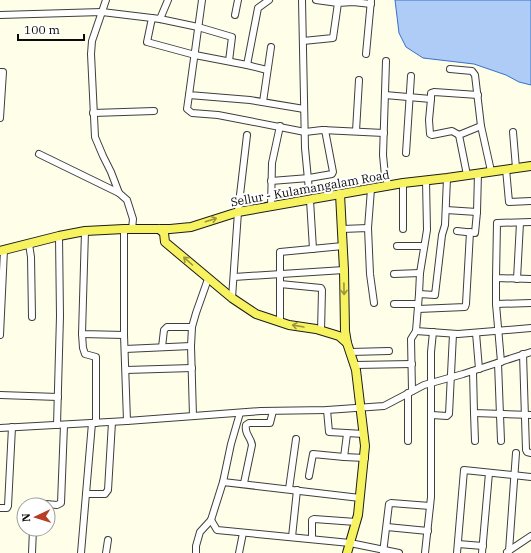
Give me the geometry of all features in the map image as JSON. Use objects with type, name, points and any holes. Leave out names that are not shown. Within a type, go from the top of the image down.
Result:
[{"type":"main road","name":"Sellur - Kulamangalam Road","points":[[2,251],[59,236],[85,231],[191,227],[238,212],[271,204],[310,200],[403,183],[531,165]]},
{"type":"main road","points":[[340,194],[344,270],[345,331],[355,366],[364,434],[365,458],[356,522],[347,553]]},
{"type":"main road","points":[[159,229],[164,233],[165,242],[232,298],[256,314],[280,322],[339,336],[348,343]]},
{"type":"street","points":[[106,0],[92,41],[93,113],[95,136],[111,172],[118,193]]},
{"type":"street","points":[[160,19],[168,0]]},
{"type":"street","points":[[202,0],[187,109],[192,114],[218,115],[305,132],[325,130],[384,133]]},
{"type":"street","points":[[236,15],[238,0]]},
{"type":"street","points":[[247,65],[258,8],[269,0]]},
{"type":"street","points":[[302,0],[304,108],[309,190]]},
{"type":"street","points":[[316,0],[338,3],[371,2],[366,54]]},
{"type":"street","points":[[303,41],[333,38],[338,3]]},
{"type":"street","points":[[0,15],[102,12],[160,19],[198,27],[232,37],[229,62]]},
{"type":"street","points":[[152,18],[147,42],[195,55],[267,70]]},
{"type":"street","points":[[263,102],[270,47]]},
{"type":"street","points":[[386,61],[383,155],[385,176],[389,186]]},
{"type":"street","points":[[450,69],[474,72],[481,126],[491,171]]},
{"type":"street","points":[[0,72],[3,72],[0,118]]},
{"type":"street","points":[[406,153],[411,76]]},
{"type":"street","points":[[356,131],[359,80]]},
{"type":"street","points":[[478,95],[431,93],[430,134],[457,133],[481,126]]},
{"type":"street","points":[[189,95],[263,102],[304,108]]},
{"type":"street","points":[[385,95],[431,99]]},
{"type":"street","points":[[93,113],[154,111]]},
{"type":"street","points":[[271,204],[272,163],[280,126]]},
{"type":"street","points":[[271,181],[330,176],[333,172],[325,130]]},
{"type":"street","points":[[512,132],[516,168]]},
{"type":"street","points":[[457,133],[467,175]]},
{"type":"street","points":[[232,298],[238,212],[247,135]]},
{"type":"street","points":[[39,154],[118,193],[127,200],[133,219],[132,229]]},
{"type":"street","points":[[506,169],[509,202],[531,201]]},
{"type":"street","points":[[457,231],[475,233],[478,173]]},
{"type":"street","points":[[419,294],[435,295],[442,234],[445,225],[447,178]]},
{"type":"street","points":[[408,441],[412,364],[411,339],[416,331],[420,273],[427,230],[426,180]]},
{"type":"street","points":[[403,183],[403,230]]},
{"type":"street","points":[[371,189],[368,228],[370,274],[374,303]]},
{"type":"street","points":[[310,200],[314,249]]},
{"type":"street","points":[[446,210],[477,212]]},
{"type":"street","points":[[501,440],[496,304],[497,223],[531,222]]},
{"type":"street","points":[[517,279],[520,223]]},
{"type":"street","points":[[342,229],[368,228]]},
{"type":"street","points":[[124,229],[124,335],[127,421]]},
{"type":"street","points":[[81,553],[94,423],[96,356],[85,354],[83,348],[82,334],[85,231]]},
{"type":"street","points":[[394,304],[418,307],[465,307],[470,232]]},
{"type":"street","points":[[57,425],[60,316],[59,236]]},
{"type":"street","points":[[29,244],[31,257],[32,317]]},
{"type":"street","points":[[280,322],[280,252],[343,246]]},
{"type":"street","points":[[397,246],[424,246]]},
{"type":"street","points":[[0,335],[2,251]]},
{"type":"street","points":[[234,277],[344,270]]},
{"type":"street","points":[[394,274],[420,273]]},
{"type":"street","points":[[496,278],[531,279]]},
{"type":"street","points":[[193,416],[191,346],[192,327],[208,279]]},
{"type":"street","points":[[280,284],[318,286],[321,288],[321,331]]},
{"type":"street","points":[[496,304],[531,303]]},
{"type":"street","points":[[162,347],[164,328],[192,327]]},
{"type":"street","points":[[416,331],[454,334],[531,328]]},
{"type":"street","points":[[425,553],[430,506],[432,415],[431,352],[433,332]]},
{"type":"street","points":[[475,442],[474,413],[476,333]]},
{"type":"street","points":[[82,334],[124,335]]},
{"type":"street","points":[[432,415],[448,415],[454,334]]},
{"type":"street","points":[[125,349],[191,346]]},
{"type":"street","points":[[350,352],[389,351]]},
{"type":"street","points":[[0,428],[273,411],[327,410],[384,406],[424,385],[531,352]]},
{"type":"street","points":[[523,354],[528,415],[526,450],[527,452],[531,453]]},
{"type":"street","points":[[355,366],[412,364]]},
{"type":"street","points":[[126,370],[192,368]]},
{"type":"street","points":[[0,395],[58,397]]},
{"type":"street","points":[[327,410],[329,432],[364,434]]},
{"type":"street","points":[[244,483],[252,445],[245,432],[246,425],[249,423],[270,423],[273,411]]},
{"type":"street","points":[[196,553],[196,546],[200,532],[211,520],[223,482],[231,444],[240,413]]},
{"type":"street","points":[[474,413],[528,415]]},
{"type":"street","points":[[86,494],[105,494],[108,490],[112,422]]},
{"type":"street","points":[[56,505],[61,503],[64,425]]},
{"type":"street","points":[[0,508],[6,508],[8,506],[12,428]]},
{"type":"street","points":[[344,457],[347,434]]},
{"type":"street","points":[[289,489],[296,440]]},
{"type":"street","points":[[507,552],[516,453]]},
{"type":"street","points":[[309,476],[313,454],[365,458]]},
{"type":"street","points":[[457,553],[464,470],[531,477]]},
{"type":"street","points":[[482,553],[488,473]]},
{"type":"street","points":[[223,482],[244,483],[360,498]]},
{"type":"street","points":[[292,537],[297,490]]},
{"type":"street","points":[[384,552],[388,506],[391,503],[430,506]]},
{"type":"street","points":[[312,539],[312,520],[314,519],[356,522]]},
{"type":"street","points":[[211,520],[217,530],[350,543],[384,552],[399,553]]},
{"type":"street","points":[[387,528],[428,531]]},
{"type":"street","points":[[239,553],[243,533]]},
{"type":"street","points":[[507,552],[531,536]]},
{"type":"street","points":[[32,553],[33,537]]},
{"type":"street","points":[[106,553],[108,540]]},
{"type":"street","points":[[458,544],[482,546]]},
{"type":"water","points":[[395,0],[531,0],[531,85],[519,82],[506,75],[474,64],[423,58],[406,47],[399,33]]}]
